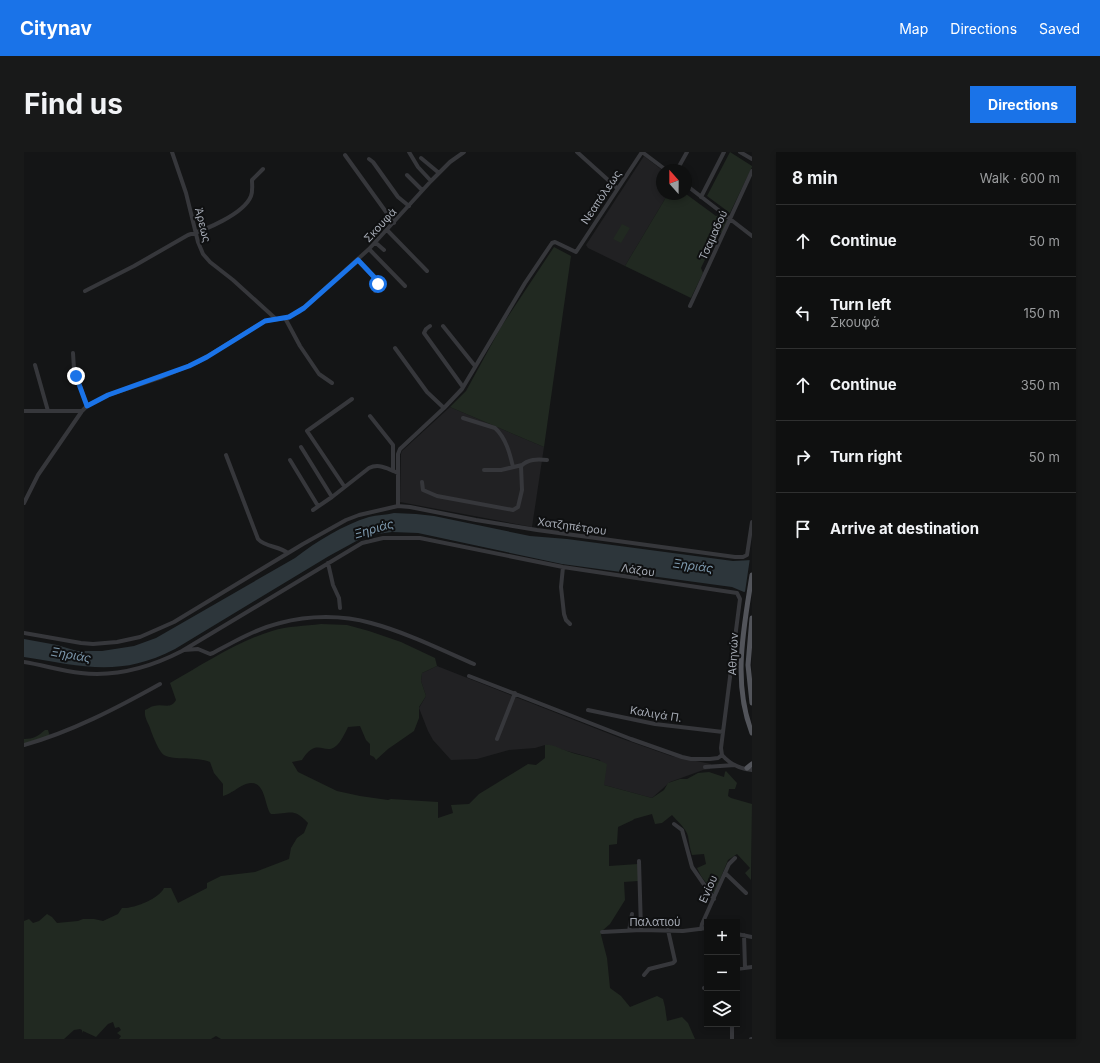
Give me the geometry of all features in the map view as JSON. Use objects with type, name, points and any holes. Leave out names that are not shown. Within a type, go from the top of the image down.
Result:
[{"type":"main road","name":"Αθηνών","points":[[752,575],[741,652],[741,675],[745,709],[752,733]]},
{"type":"main road","name":"Αθηνών","points":[[752,618],[748,665],[752,703]]},
{"type":"main road","points":[[748,769],[752,764]]},
{"type":"street","name":"Άρεως","points":[[172,152],[186,193],[199,247],[210,262],[233,280],[276,319]]},
{"type":"street","points":[[408,152],[418,167],[431,181]]},
{"type":"street","name":"Σκουφά","points":[[285,318],[294,315],[304,308],[358,260],[394,223],[422,190],[439,173],[464,152]]},
{"type":"street","points":[[577,152],[617,188]]},
{"type":"street","points":[[642,152],[658,164]]},
{"type":"street","name":"Νεαπόλεως","points":[[475,366],[525,283],[552,243],[557,243],[576,252],[642,152]]},
{"type":"street","points":[[680,164],[687,152]]},
{"type":"street","points":[[701,197],[724,152]]},
{"type":"street","points":[[740,152],[752,159]]},
{"type":"street","points":[[345,155],[394,223]]},
{"type":"street","points":[[421,158],[439,173]]},
{"type":"street","points":[[369,159],[373,162],[398,197],[409,206]]},
{"type":"street","points":[[85,291],[134,266],[188,235],[196,234],[213,226],[243,207],[251,196],[252,180],[263,169]]},
{"type":"street","name":"Τσαμαδού","points":[[690,306],[752,171]]},
{"type":"street","points":[[407,174],[422,190]]},
{"type":"street","points":[[692,190],[752,236]]},
{"type":"street","points":[[387,230],[427,271]]},
{"type":"street","points":[[376,242],[384,250]]},
{"type":"street","points":[[369,249],[405,286]]},
{"type":"street","points":[[358,260],[377,281],[378,284],[375,291]]},
{"type":"street","points":[[24,503],[26,496],[38,475],[87,406],[108,395],[189,366],[270,319],[285,318],[300,346],[319,374],[332,383]]},
{"type":"street","points":[[430,326],[424,333],[463,387]]},
{"type":"street","points":[[24,633],[93,644],[117,642],[140,637],[174,622],[288,553],[346,520],[356,516],[398,506],[398,454],[400,448],[444,408],[463,387],[475,366],[443,326]]},
{"type":"street","points":[[395,348],[427,392],[444,408]]},
{"type":"street","points":[[73,353],[74,369],[87,406]]},
{"type":"street","points":[[35,365],[48,411]]},
{"type":"street","points":[[344,486],[307,431],[352,399]]},
{"type":"street","points":[[24,411],[82,411]]},
{"type":"street","points":[[370,416],[393,445],[393,471]]},
{"type":"street","points":[[463,418],[495,428],[499,432],[510,455],[513,467]]},
{"type":"street","points":[[301,447],[332,497]]},
{"type":"street","points":[[226,455],[258,539],[262,542],[281,548],[288,553]]},
{"type":"street","points":[[484,470],[501,470],[522,465],[536,459],[547,460]]},
{"type":"street","points":[[290,460],[318,506]]},
{"type":"street","points":[[422,482],[424,490],[437,496],[513,510],[518,507],[522,494],[522,478],[520,468],[522,465]]},
{"type":"street","points":[[313,510],[373,466],[379,466],[398,473]]},
{"type":"street","name":"Χατζηπέτρου","points":[[398,506],[529,529],[735,557],[745,557],[748,552],[752,522]]},
{"type":"street","name":"Λάζου","points":[[24,662],[76,672],[101,673],[144,667],[182,651],[328,562],[357,546],[370,540],[383,538],[409,537],[434,540],[603,574],[735,591],[739,597]]},
{"type":"street","points":[[328,562],[333,585],[339,598],[340,608]]},
{"type":"street","points":[[563,567],[561,587],[564,614],[566,620],[570,624]]},
{"type":"street","name":"Αθηνών","points":[[722,755],[721,748],[739,597]]},
{"type":"street","points":[[182,651],[198,649],[210,654],[249,634],[280,623],[318,617],[340,618],[371,623],[390,629],[474,664]]},
{"type":"street","points":[[469,676],[618,734],[682,757],[691,759],[710,759],[718,758],[722,755],[735,765],[748,769]]},
{"type":"street","points":[[24,745],[43,740],[71,728],[160,684]]},
{"type":"street","points":[[497,739],[515,693]]},
{"type":"street","name":"Καλιγά Π.","points":[[588,710],[661,725],[723,732]]},
{"type":"street","points":[[705,767],[735,765]]},
{"type":"street","points":[[674,824],[682,830],[692,867],[714,899]]},
{"type":"street","name":"Ενίου","points":[[702,929],[702,924],[730,862],[735,858]]},
{"type":"street","points":[[639,861],[641,930]]},
{"type":"street","points":[[725,873],[746,894]]},
{"type":"street","points":[[629,930],[632,914]]},
{"type":"street","name":"Παλατιού","points":[[602,932],[629,930],[683,931],[702,929]]},
{"type":"street","points":[[644,975],[650,969],[673,963],[675,961],[668,930]]},
{"type":"street","points":[[740,934],[752,937]]},
{"type":"street","points":[[744,935],[745,968]]},
{"type":"street","points":[[740,969],[752,967]]},
{"type":"street","points":[[732,1027],[732,1039]]},
{"type":"shaded area","points":[[730,152],[752,167],[730,213],[707,196]]},
{"type":"shaded area","points":[[644,156],[656,165],[656,200],[664,200],[625,266],[588,248],[586,245]]},
{"type":"shaded area","points":[[692,198],[716,216],[720,215],[728,221],[723,232],[717,234],[701,268],[703,273],[691,298],[625,266],[664,200],[692,200]]},
{"type":"shaded area","points":[[622,224],[630,228],[621,243],[613,239]]},
{"type":"shaded area","points":[[554,247],[571,256],[544,447],[450,407],[466,391],[501,327]]},
{"type":"shaded area","points":[[450,407],[544,447],[532,527],[400,502],[402,451]]},
{"type":"shaded area","points":[[321,624],[347,625],[401,642],[435,658],[437,666],[422,673],[421,681],[426,696],[419,707],[419,718],[414,731],[388,749],[376,760],[370,755],[370,744],[366,740],[360,726],[348,727],[340,742],[336,746],[328,749],[312,749],[302,760],[292,762],[298,772],[337,791],[388,800],[438,802],[438,818],[453,813],[451,805],[469,804],[479,794],[528,764],[536,765],[545,758],[545,745],[554,746],[607,764],[604,785],[652,798],[664,790],[668,783],[680,779],[687,779],[698,773],[709,772],[724,777],[726,771],[737,783],[735,789],[729,789],[728,796],[752,804],[751,880],[745,873],[750,868],[737,854],[728,860],[714,894],[697,868],[706,864],[704,854],[692,855],[687,833],[672,815],[662,823],[655,824],[652,814],[634,819],[618,827],[617,844],[609,845],[609,866],[638,864],[638,881],[624,882],[625,900],[610,924],[602,931],[601,935],[607,958],[610,988],[621,996],[630,1007],[657,996],[663,999],[667,1021],[682,1017],[688,1023],[695,1039],[221,1039],[216,1036],[211,1039],[119,1039],[121,1036],[117,1033],[121,1030],[119,1027],[115,1028],[113,1022],[108,1024],[96,1037],[83,1031],[82,1033],[82,1030],[80,1029],[74,1030],[64,1039],[24,1039],[24,921],[29,919],[33,923],[39,921],[47,914],[57,923],[78,921],[83,919],[103,921],[118,914],[122,908],[139,905],[157,896],[164,888],[171,888],[178,903],[207,888],[207,883],[221,876],[255,872],[289,859],[291,848],[297,838],[304,833],[308,823],[299,815],[291,812],[271,814],[261,788],[253,783],[243,785],[223,796],[223,784],[214,773],[210,762],[198,759],[168,757],[160,751],[146,718],[145,710],[157,705],[172,705],[176,700],[170,683],[233,647],[259,635],[278,629]]},
{"type":"shaded area","points":[[437,666],[620,738],[671,756],[711,764],[710,769],[703,770],[670,782],[652,798],[604,785],[600,760],[545,745],[535,748],[509,750],[477,759],[451,760],[433,740],[419,708],[426,696],[421,681],[422,673]]},
{"type":"shaded area","points":[[45,730],[48,730],[50,737],[24,747],[24,739],[36,737]]},
{"type":"water","name":"Ξηριάς","points":[[394,513],[434,516],[530,536],[567,539],[733,561],[752,560],[747,591],[744,592],[732,587],[562,564],[418,533],[392,532],[377,534],[360,539],[329,556],[175,649],[155,658],[136,664],[118,667],[100,667],[64,664],[24,657],[24,639],[57,645],[77,651],[102,651],[134,646],[156,638],[295,558],[340,529],[369,517]]},
{"type":"pier","points":[[750,558],[752,558],[752,592],[745,592]]},
{"type":"route","points":[[76,376],[87,406],[108,395],[162,377],[189,366],[207,357],[265,321],[294,315],[304,308],[358,260],[376,279],[378,284]]}]
